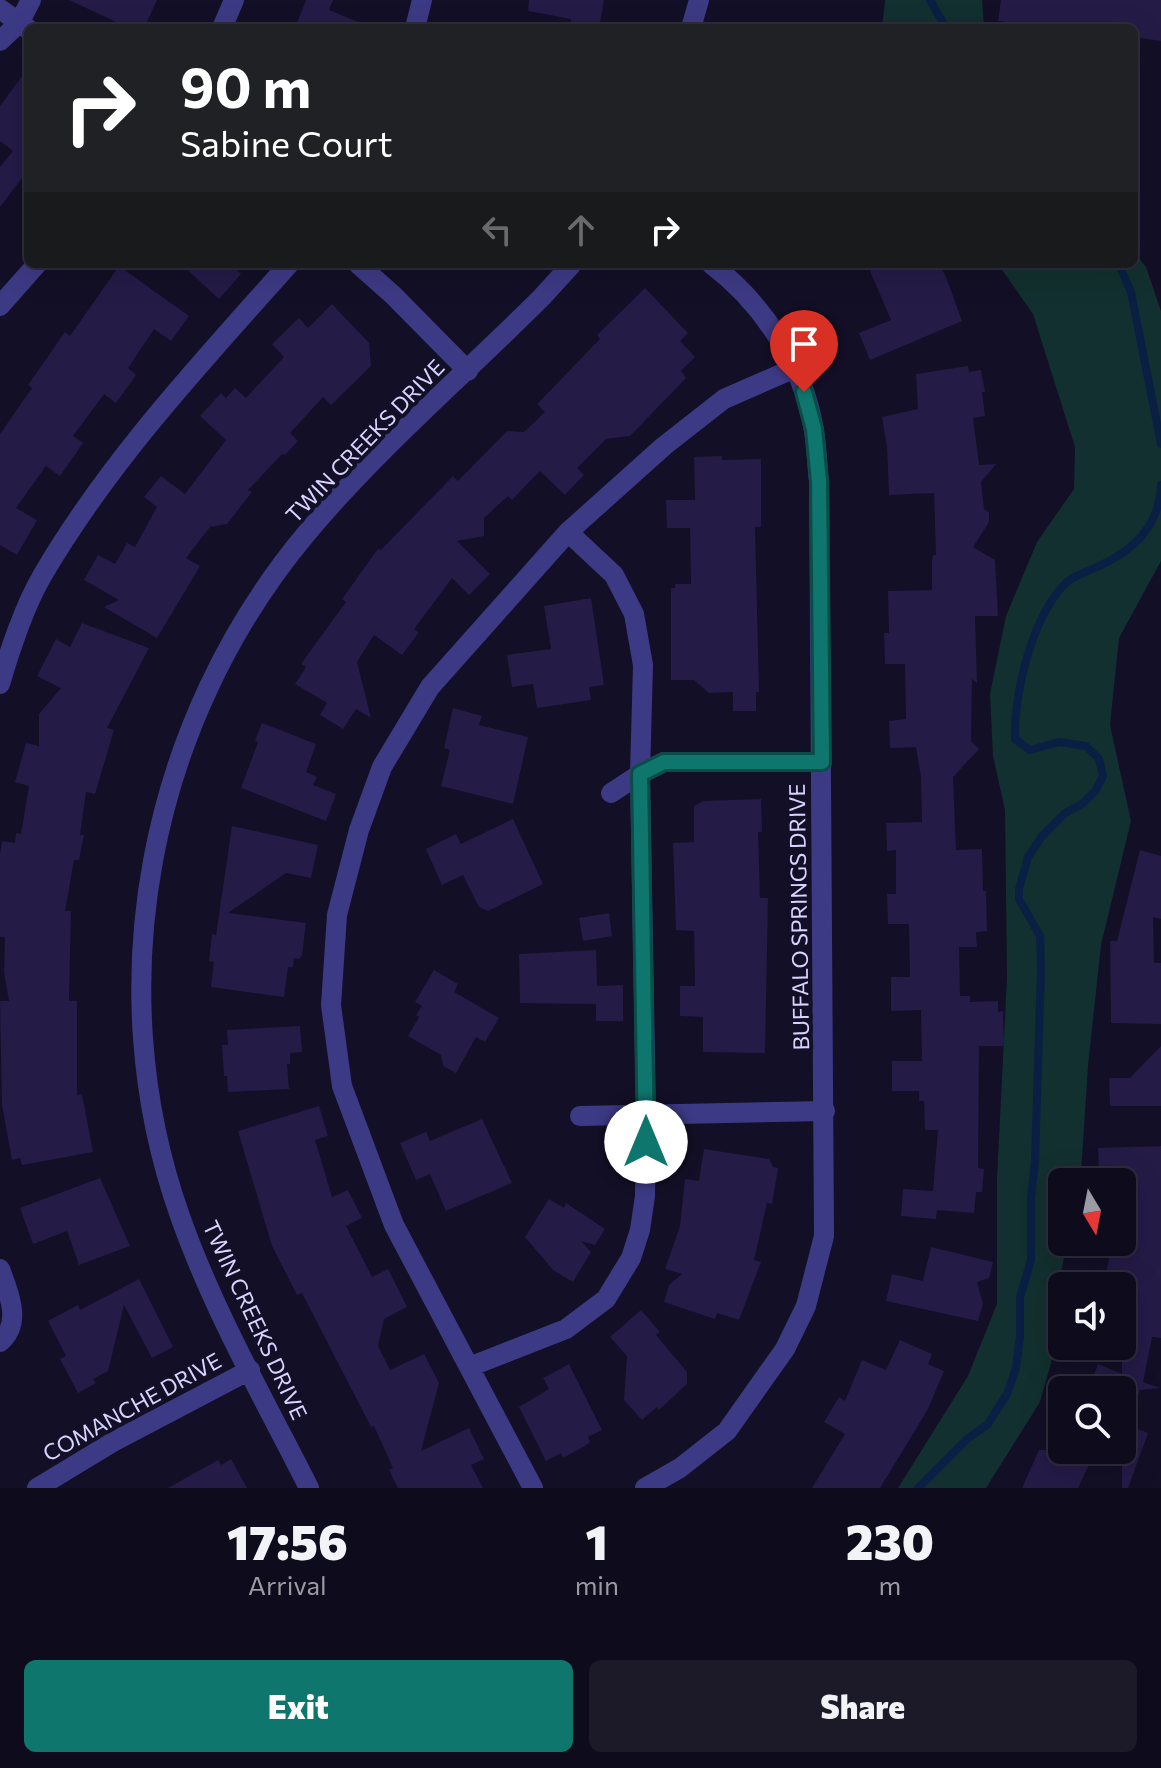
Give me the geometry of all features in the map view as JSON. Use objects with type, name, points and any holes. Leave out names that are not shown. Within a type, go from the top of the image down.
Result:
[{"type":"street","points":[[0,41],[23,26],[31,0]]},
{"type":"street","points":[[224,24],[234,0]]},
{"type":"street","points":[[416,24],[422,0]]},
{"type":"street","points":[[692,24],[699,0]]},
{"type":"street","points":[[0,9],[23,26]]},
{"type":"street","points":[[0,306],[33,268]]},
{"type":"street","points":[[0,684],[41,578],[109,475],[285,268]]},
{"type":"street","points":[[363,268],[468,371]]},
{"type":"street","name":"TWIN CREEKS DRIVE","points":[[309,1488],[207,1282],[179,1213],[160,1143],[146,1078],[142,1038],[143,945],[152,857],[176,764],[214,674],[275,573],[337,499],[568,268]]},
{"type":"street","name":"BUFFALO SPRINGS DRIVE","points":[[645,1488],[680,1468],[727,1431],[785,1349],[806,1306],[824,1236],[819,481],[814,429],[795,368],[779,339],[758,309],[716,268]]},
{"type":"street","points":[[533,1488],[394,1225],[342,1086],[331,1005],[337,915],[359,830],[382,767],[430,687],[568,532],[664,446],[724,399],[795,368]]},
{"type":"street","points":[[469,1367],[566,1329],[606,1299],[631,1258],[640,1230],[645,1196],[640,774],[643,665],[634,614],[614,575],[568,532]]},
{"type":"street","points":[[611,793],[664,762],[822,762]]},
{"type":"street","points":[[580,1116],[825,1111]]},
{"type":"street","points":[[0,1269],[11,1298],[13,1319],[0,1342]]},
{"type":"street","name":"COMANCHE DRIVE","points":[[37,1488],[113,1442],[250,1370]]},
{"type":"green space","points":[[885,0],[982,0],[984,24],[882,24]]},
{"type":"green space","points":[[1138,257],[1146,267],[1161,311],[1161,561],[1119,638],[1110,725],[1131,821],[1101,945],[1081,1168],[1048,1168],[1048,1256],[1064,1256],[1061,1272],[1048,1272],[1048,1360],[1052,1360],[1040,1402],[986,1488],[898,1488],[968,1376],[997,1304],[997,1179],[1007,978],[1005,810],[993,756],[990,694],[1006,616],[1037,542],[1074,489],[1075,447],[1033,314],[1001,268],[1138,268]]},
{"type":"building","points":[[69,0],[157,0],[146,24],[120,24]]},
{"type":"building","points":[[306,0],[333,0],[329,10],[363,24],[297,24]]},
{"type":"building","points":[[529,0],[604,0],[600,24],[570,24],[571,19],[528,11]]},
{"type":"building","points":[[1001,0],[1161,0],[1161,41],[1138,38],[1138,24],[1016,24],[998,21]]},
{"type":"building","points":[[24,73],[24,175],[0,207],[0,167],[13,151],[0,141],[0,106]]},
{"type":"building","points":[[118,268],[189,316],[171,341],[154,329],[128,368],[136,375],[116,403],[104,394],[73,436],[83,443],[60,476],[46,466],[16,508],[37,520],[17,555],[0,545],[0,434],[32,388],[28,385],[65,332],[70,336]]},
{"type":"building","points":[[185,268],[234,268],[241,274],[219,299]]},
{"type":"building","points":[[869,268],[941,268],[962,321],[870,360],[859,333],[891,320]]},
{"type":"building","points":[[645,288],[688,333],[680,341],[695,357],[681,371],[686,378],[630,436],[606,439],[577,468],[584,475],[565,495],[540,471],[512,500],[508,496],[484,518],[484,536],[457,541],[490,574],[469,595],[452,578],[414,629],[419,632],[402,655],[374,635],[357,662],[371,718],[356,709],[343,729],[320,715],[327,703],[295,684],[306,667],[301,664],[346,602],[342,599],[378,549],[381,550],[453,476],[458,481],[507,431],[524,432],[545,412],[537,404],[600,339],[597,335]]},
{"type":"building","points":[[332,304],[369,343],[371,366],[331,405],[323,397],[290,433],[298,441],[248,490],[252,492],[227,524],[210,527],[186,558],[200,566],[157,638],[104,607],[119,600],[84,580],[98,555],[115,564],[127,543],[135,547],[157,507],[144,497],[161,476],[185,494],[226,440],[200,416],[221,393],[226,398],[235,388],[246,398],[284,357],[272,344],[299,318],[308,328]]},
{"type":"building","points":[[968,366],[969,372],[981,370],[985,392],[982,392],[985,416],[973,418],[979,465],[996,464],[981,482],[989,522],[973,547],[995,560],[998,616],[975,616],[977,683],[972,679],[971,741],[979,749],[953,777],[956,850],[982,849],[983,891],[986,891],[987,931],[976,932],[977,947],[959,947],[960,996],[970,996],[970,1002],[998,1001],[998,1012],[1003,1011],[1004,1046],[979,1046],[978,1168],[984,1169],[982,1192],[976,1192],[974,1213],[937,1210],[936,1219],[901,1216],[903,1189],[933,1191],[938,1130],[925,1130],[924,1101],[919,1101],[919,1091],[892,1091],[892,1061],[922,1061],[921,1010],[891,1011],[891,977],[910,977],[909,924],[888,924],[887,894],[896,894],[896,850],[887,851],[886,823],[922,822],[921,777],[916,747],[890,748],[889,721],[906,719],[905,664],[885,664],[884,633],[889,633],[888,591],[932,590],[932,560],[936,555],[934,493],[889,495],[882,417],[918,409],[916,374]]},
{"type":"building","points":[[722,456],[722,460],[761,459],[761,527],[755,527],[759,692],[756,692],[756,711],[733,711],[733,692],[709,693],[694,680],[671,680],[671,588],[675,588],[675,584],[691,584],[690,528],[667,528],[666,500],[695,500],[694,457]]},
{"type":"building","points":[[591,598],[604,685],[589,687],[591,700],[537,708],[533,684],[512,687],[507,655],[551,649],[544,606]]},
{"type":"building","points":[[82,623],[149,648],[107,728],[114,730],[95,794],[86,792],[80,835],[84,835],[79,860],[74,860],[65,911],[71,911],[69,1001],[77,1001],[77,1095],[82,1094],[93,1152],[22,1165],[20,1158],[12,1160],[2,1105],[0,1001],[9,1001],[4,972],[5,937],[0,937],[0,855],[2,841],[15,843],[16,833],[21,834],[29,786],[15,782],[26,743],[39,746],[39,714],[61,688],[37,676],[56,639],[70,647]]},
{"type":"building","points":[[453,708],[482,716],[479,725],[528,737],[513,804],[441,786],[450,750],[444,748]]},
{"type":"building","points":[[262,723],[316,744],[306,772],[317,777],[313,785],[336,794],[326,821],[241,788]]},
{"type":"building","points":[[761,799],[762,832],[758,832],[760,898],[768,898],[765,1053],[703,1052],[703,1017],[680,1016],[680,986],[695,986],[694,931],[676,930],[673,843],[694,842],[694,806],[703,801]]},
{"type":"building","points":[[513,819],[543,884],[488,911],[479,907],[463,875],[442,885],[426,849],[456,834],[461,844]]},
{"type":"building","points":[[232,826],[318,845],[311,878],[286,873],[228,913],[306,923],[302,955],[299,959],[294,958],[293,967],[288,967],[284,997],[211,987],[214,962],[209,961],[212,934],[216,935]]},
{"type":"building","points":[[1140,850],[1161,856],[1161,919],[1153,917],[1154,963],[1161,963],[1161,1024],[1111,1023],[1110,941],[1117,941]]},
{"type":"building","points":[[609,913],[612,936],[583,941],[579,918]]},
{"type":"building","points":[[596,950],[597,986],[623,985],[623,1021],[596,1021],[596,1004],[520,1003],[519,954]]},
{"type":"building","points":[[434,970],[458,984],[454,992],[499,1018],[485,1042],[476,1037],[456,1073],[443,1066],[441,1055],[408,1036],[422,1006],[415,1002]]},
{"type":"building","points":[[300,1026],[302,1052],[290,1053],[290,1064],[287,1064],[289,1089],[228,1092],[222,1045],[228,1045],[227,1030]]},
{"type":"building","points":[[1161,1046],[1161,1106],[1110,1106],[1109,1078],[1130,1078]]},
{"type":"building","points":[[319,1106],[328,1136],[315,1140],[332,1197],[348,1190],[362,1218],[346,1226],[372,1277],[388,1269],[407,1307],[384,1319],[378,1346],[390,1370],[424,1354],[439,1383],[421,1451],[469,1428],[484,1459],[471,1465],[483,1488],[398,1488],[389,1470],[393,1468],[374,1426],[371,1427],[302,1293],[297,1295],[272,1246],[238,1131]]},
{"type":"building","points":[[482,1119],[512,1183],[446,1211],[430,1174],[416,1180],[400,1143],[426,1132],[430,1141]]},
{"type":"building","points":[[1161,1146],[1161,1338],[1152,1337],[1143,1382],[1160,1388],[1140,1390],[1136,1400],[1136,1376],[1094,1376],[1098,1364],[1122,1374],[1122,1360],[1136,1360],[1136,1272],[1106,1272],[1110,1256],[1136,1256],[1136,1168],[1099,1168],[1098,1148]]},
{"type":"building","points":[[704,1149],[769,1159],[773,1167],[778,1168],[772,1204],[767,1203],[754,1260],[761,1262],[739,1320],[717,1313],[715,1319],[664,1302],[669,1285],[682,1274],[665,1269],[680,1226],[685,1179],[699,1181]]},
{"type":"building","points":[[100,1178],[130,1246],[79,1265],[67,1231],[33,1244],[20,1208]]},
{"type":"building","points":[[549,1199],[564,1208],[566,1203],[605,1229],[595,1245],[581,1241],[591,1252],[573,1282],[553,1270],[525,1237]]},
{"type":"building","points":[[931,1247],[993,1262],[989,1278],[977,1282],[983,1304],[978,1321],[886,1301],[892,1274],[923,1281]]},
{"type":"building","points":[[139,1279],[173,1347],[152,1358],[124,1305],[108,1371],[93,1379],[96,1383],[78,1393],[60,1359],[66,1356],[48,1321],[78,1305],[80,1310]]},
{"type":"building","points":[[641,1310],[660,1332],[656,1335],[687,1372],[687,1384],[659,1410],[657,1407],[642,1420],[624,1400],[627,1356],[610,1337]]},
{"type":"building","points":[[900,1340],[932,1354],[928,1364],[944,1371],[928,1409],[880,1488],[812,1488],[845,1434],[824,1422],[839,1397],[845,1401],[862,1360],[886,1370]]},
{"type":"building","points":[[569,1364],[602,1430],[588,1437],[590,1442],[585,1446],[563,1458],[561,1453],[546,1461],[519,1407],[549,1389],[543,1378]]},
{"type":"building","points":[[1136,1429],[1148,1433],[1128,1488],[1122,1488],[1122,1464],[1136,1464]]},
{"type":"building","points":[[1039,1450],[1048,1450],[1048,1464],[1089,1464],[1078,1488],[1022,1488]]},
{"type":"building","points":[[231,1459],[247,1488],[168,1488],[218,1460],[221,1465]]},
{"type":"waterway","points":[[930,0],[944,24]]},
{"type":"waterway","points":[[1121,268],[1131,292],[1161,444]]},
{"type":"waterway","points":[[918,1488],[966,1440],[988,1424],[1007,1394],[1016,1368],[1020,1297],[1031,1260],[1041,971],[1040,936],[1019,899],[1019,889],[1028,857],[1042,836],[1064,814],[1083,803],[1096,790],[1103,776],[1099,759],[1086,746],[1059,742],[1030,750],[1015,739],[1018,700],[1027,657],[1043,616],[1068,581],[1122,553],[1150,525],[1161,485]]},
{"type":"route","points":[[646,1142],[640,774],[664,762],[822,762],[819,481],[814,429],[804,392]]}]
